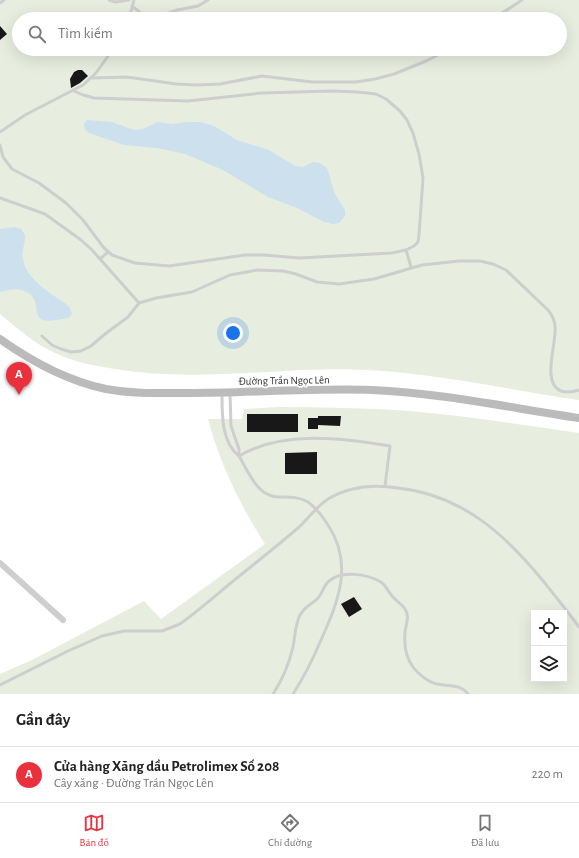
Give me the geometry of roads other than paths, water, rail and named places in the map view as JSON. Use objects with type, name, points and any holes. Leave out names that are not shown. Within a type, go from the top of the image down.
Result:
[{"type":"street","name":"Đường Trần Ngọc Lên","points":[[0,339],[48,368],[76,379],[106,388],[154,393],[342,390],[387,391],[435,396],[579,418]]},
{"type":"street","points":[[0,563],[63,620]]},
{"type":"lane","points":[[0,3],[4,0]]},
{"type":"lane","points":[[110,0],[115,2],[129,0]]},
{"type":"lane","points":[[131,12],[134,0]]},
{"type":"lane","points":[[171,12],[198,6],[208,0]]},
{"type":"lane","points":[[504,12],[522,0]]},
{"type":"lane","points":[[132,7],[139,12]]},
{"type":"lane","points":[[0,132],[25,115],[84,85],[92,78],[108,56]]},
{"type":"lane","points":[[92,78],[127,77],[176,84],[196,85],[220,84],[262,76],[312,82],[366,81],[385,77],[436,56]]},
{"type":"lane","points":[[343,82],[343,91]]},
{"type":"lane","points":[[0,145],[1,155],[12,170],[39,183],[66,203],[108,252],[116,257],[135,263],[169,266],[245,255],[299,258],[384,253],[406,250],[414,246],[419,239],[423,196],[422,170],[413,133],[402,114],[386,99],[370,93],[343,91],[262,93],[183,101],[94,98],[74,91]]},
{"type":"lane","points":[[0,198],[52,218],[86,244],[139,303]]},
{"type":"lane","points":[[406,250],[411,267]]},
{"type":"lane","points":[[100,259],[108,252]]},
{"type":"lane","points":[[42,336],[52,345],[61,350],[71,352],[81,351],[91,346],[104,334],[128,317],[139,303],[150,299],[192,292],[225,276],[248,271],[283,271],[317,282],[339,284],[374,279],[422,265],[474,260],[493,264],[506,270],[541,303],[553,318],[556,332],[550,370],[553,384],[563,391],[572,392],[579,390]]},
{"type":"lane","points":[[226,393],[223,419],[226,436],[233,451],[240,456]]},
{"type":"lane","points":[[226,393],[231,426],[240,456],[256,485],[263,493],[274,497],[292,497],[309,503],[324,519],[335,537],[340,552],[342,575],[338,598],[305,675],[293,694]]},
{"type":"lane","points":[[240,456],[261,446],[289,440],[337,440],[390,446],[385,486]]},
{"type":"lane","points":[[0,685],[68,651],[102,636],[124,631],[162,631],[180,624],[298,528],[316,509],[329,499],[360,487],[385,486],[414,490],[437,497],[458,506],[483,521],[505,538],[525,559],[562,604],[579,628]]},
{"type":"lane","points":[[273,694],[280,684],[287,668],[296,628],[302,612],[308,604],[318,598],[326,583],[333,578],[353,574],[383,583],[392,596],[407,612],[406,645],[408,656],[413,668],[434,683],[456,686],[468,694]]},
{"type":"water","points":[[87,120],[112,122],[134,130],[143,129],[158,122],[172,124],[200,122],[214,126],[237,140],[269,150],[295,166],[303,167],[313,162],[320,163],[327,168],[335,194],[345,210],[345,216],[339,223],[333,224],[324,222],[297,208],[268,197],[223,170],[185,154],[157,148],[124,145],[89,133],[84,127],[84,123]]},
{"type":"water","points":[[14,227],[21,229],[25,235],[23,256],[25,265],[31,277],[68,306],[72,313],[69,318],[46,321],[41,319],[38,315],[34,299],[30,294],[19,289],[0,292],[0,229]]},
{"type":"place","name":"Cửa hàng Xăng dầu Petrolimex Số 208","points":[[19,395]]}]
